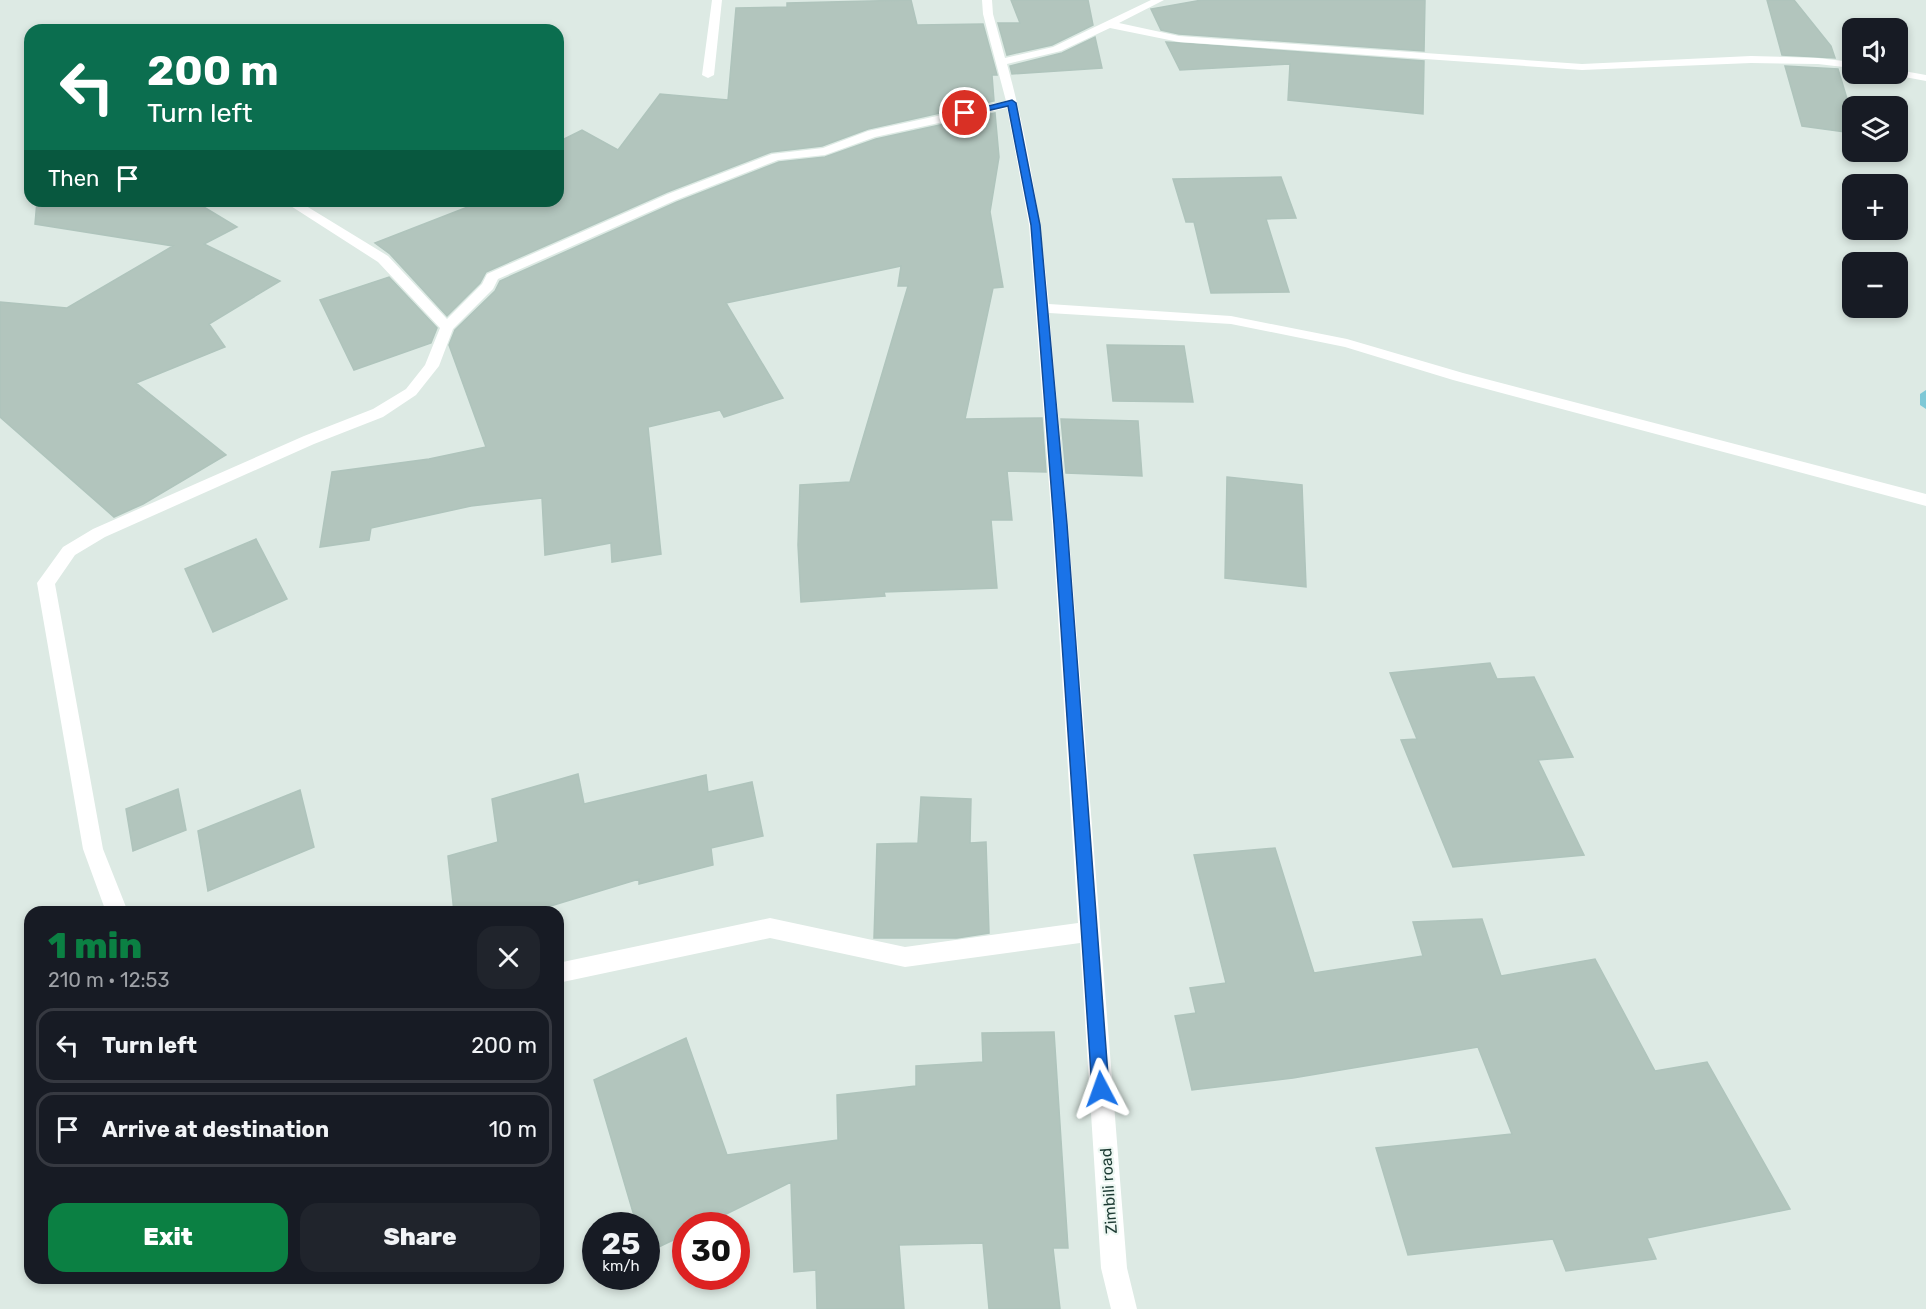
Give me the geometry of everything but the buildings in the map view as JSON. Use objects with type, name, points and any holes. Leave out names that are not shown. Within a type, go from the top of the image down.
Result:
[{"type":"street","points":[[708,75],[717,0]]},
{"type":"street","name":"Zimbili road","points":[[987,0],[988,14],[1012,103],[1035,225],[1060,524],[1114,1268],[1124,1309]]},
{"type":"street","points":[[1001,62],[1057,49],[1159,0]]},
{"type":"street","points":[[1110,25],[1179,39],[1582,67],[1618,68],[1774,57],[1817,59],[1842,63]]},
{"type":"street","points":[[1908,75],[1926,78]]},
{"type":"street","points":[[115,906],[93,849],[46,583],[69,551],[99,533],[309,440],[378,414],[411,393],[432,366],[447,327],[488,286],[492,277],[672,197],[776,157],[825,151],[872,134],[1012,103]]},
{"type":"street","points":[[300,207],[383,259],[447,327]]},
{"type":"street","points":[[1042,308],[1231,320],[1347,343],[1458,377],[1926,500]]},
{"type":"street","points":[[564,972],[770,928],[905,957],[1089,932]]},
{"type":"waterway","points":[[1926,394],[1926,405]]},
{"type":"route","points":[[965,113],[1012,103],[1035,225],[1060,524],[1101,1089]]}]
